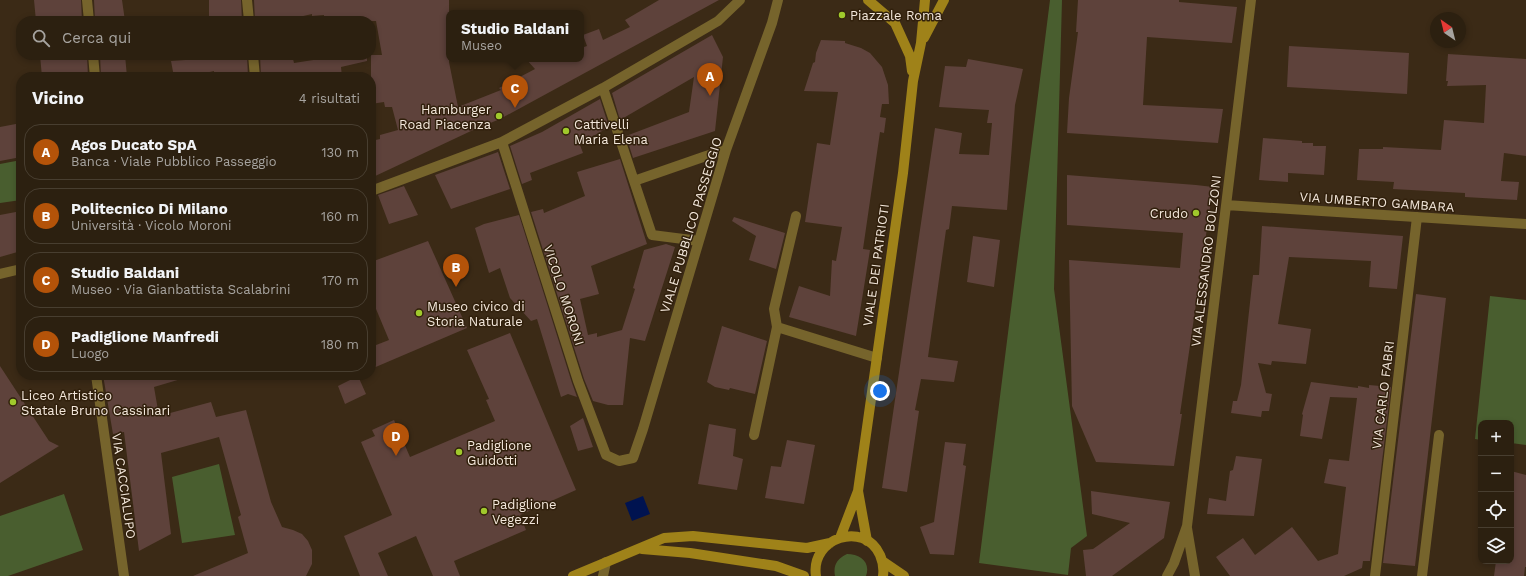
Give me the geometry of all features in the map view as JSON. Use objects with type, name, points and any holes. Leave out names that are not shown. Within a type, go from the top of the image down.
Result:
[{"type":"main road","points":[[868,0],[895,23],[910,56],[913,81]]},
{"type":"main road","name":"VIALE DEI PATRIOTI","points":[[816,576],[816,563],[820,552],[835,540],[858,492],[903,173],[913,81],[921,43],[924,0]]},
{"type":"main road","name":"VIALE DEI PATRIOTI","points":[[921,43],[944,0]]},
{"type":"main road","name":"VIALE DEI PATRIOTI","points":[[858,492],[867,541]]},
{"type":"main road","points":[[573,576],[664,538],[694,536],[807,548],[849,536],[867,541],[878,551],[882,561],[883,576]]},
{"type":"main road","points":[[640,549],[690,552],[776,566],[804,576]]},
{"type":"main road","points":[[882,561],[904,576]]},
{"type":"street","points":[[87,0],[89,16]]},
{"type":"street","points":[[247,0],[249,16]]},
{"type":"street","points":[[376,189],[502,142],[602,88],[718,21],[740,0]]},
{"type":"street","name":"VIALE PUBBLICO PASSEGGIO","points":[[633,458],[726,150],[772,23],[778,0]]},
{"type":"street","name":"VIA ALESSANDRO BOLZONI","points":[[1167,576],[1174,563],[1187,526],[1251,0]]},
{"type":"street","points":[[93,60],[94,72]]},
{"type":"street","points":[[253,60],[255,72]]},
{"type":"street","points":[[602,88],[652,235],[699,242]]},
{"type":"street","name":"VICOLO MORONI","points":[[502,142],[578,381],[606,455],[619,461],[633,458]]},
{"type":"street","points":[[634,181],[726,150]]},
{"type":"street","name":"VIA UMBERTO GAMBARA","points":[[1226,205],[1526,224]]},
{"type":"street","points":[[754,435],[777,327],[774,309],[796,216]]},
{"type":"street","name":"VIA CARLO FABRI","points":[[1375,576],[1418,217]]},
{"type":"street","points":[[0,274],[16,270]]},
{"type":"street","points":[[777,327],[877,358]]},
{"type":"street","name":"VIA CACCIALUPO","points":[[97,380],[124,576]]},
{"type":"street","points":[[1422,576],[1439,435]]},
{"type":"street","name":"VIA ALESSANDRO BOLZONI","points":[[1187,526],[1195,576]]},
{"type":"street","points":[[604,576],[606,562]]},
{"type":"green space","points":[[1050,0],[1062,0],[1054,289],[1087,536],[1071,548],[1068,575],[979,563]]},
{"type":"green space","points":[[16,161],[16,201],[0,203],[0,164]]},
{"type":"green space","points":[[1490,296],[1526,300],[1526,445],[1514,443],[1514,420],[1478,420],[1478,440],[1475,439]]},
{"type":"green space","points":[[219,464],[235,535],[182,543],[172,477]]},
{"type":"green space","points":[[64,494],[83,550],[8,576],[0,576],[0,516]]},
{"type":"green space","points":[[847,554],[856,555],[866,563],[866,576],[835,576],[836,563]]},
{"type":"shaded area","points":[[643,496],[650,514],[632,521],[625,503]]},
{"type":"building","points":[[34,0],[81,0],[82,16],[36,16]]},
{"type":"building","points":[[94,0],[122,0],[124,16],[95,16]]},
{"type":"building","points":[[209,0],[241,0],[242,16],[209,16]]},
{"type":"building","points":[[254,0],[449,0],[449,10],[446,10],[446,62],[449,62],[458,107],[501,90],[499,88],[535,69],[529,62],[584,62],[584,47],[587,46],[584,35],[599,29],[603,40],[630,27],[625,20],[659,0],[719,0],[500,119],[376,176],[376,140],[380,139],[380,135],[398,130],[392,107],[385,107],[384,102],[376,103],[376,72],[371,72],[371,60],[376,60],[376,55],[382,55],[376,16],[312,16],[312,14],[303,16],[255,16]]},
{"type":"building","points":[[1078,0],[1179,0],[1179,2],[1237,7],[1232,43],[1147,37],[1143,105],[1223,109],[1218,143],[1067,133],[1069,98],[1078,32],[1076,32]]},
{"type":"building","points":[[712,35],[723,57],[715,131],[633,158],[626,136],[689,112],[694,77],[620,120],[612,93]]},
{"type":"building","points":[[821,40],[845,41],[845,43],[861,48],[870,53],[882,67],[888,85],[889,104],[882,104],[880,117],[886,118],[884,133],[880,132],[863,249],[870,250],[856,336],[789,317],[799,286],[830,296],[832,260],[836,261],[842,227],[805,222],[817,143],[830,145],[838,92],[804,91],[813,63],[815,62],[816,53]]},
{"type":"building","points":[[1289,46],[1409,53],[1407,94],[1287,87]]},
{"type":"building","points":[[1448,54],[1526,59],[1526,156],[1504,153],[1501,181],[1519,182],[1517,200],[1465,197],[1465,193],[1393,189],[1394,182],[1357,180],[1359,149],[1383,149],[1383,147],[1441,150],[1444,120],[1484,123],[1486,85],[1447,86]]},
{"type":"building","points":[[968,59],[1023,69],[1015,105],[1007,210],[952,206],[949,229],[946,230],[928,357],[958,361],[954,382],[921,379],[915,410],[919,411],[907,492],[882,488],[935,128],[962,133],[959,154],[989,155],[992,123],[987,123],[989,110],[939,107],[945,66],[966,67]]},
{"type":"building","points":[[40,60],[87,60],[88,72],[42,72]]},
{"type":"building","points":[[100,60],[125,60],[127,72],[101,72]]},
{"type":"building","points":[[247,60],[248,72],[173,72],[171,61]]},
{"type":"building","points":[[260,60],[293,60],[294,63],[313,60],[367,60],[341,67],[342,72],[261,72]]},
{"type":"building","points":[[600,99],[609,127],[580,145],[583,153],[530,173],[532,180],[522,184],[510,146],[542,132]]},
{"type":"building","points":[[16,124],[16,158],[0,161],[0,127]]},
{"type":"building","points":[[1263,138],[1302,141],[1302,143],[1313,143],[1313,146],[1326,146],[1324,175],[1288,173],[1288,182],[1259,180]]},
{"type":"building","points":[[498,152],[510,189],[451,209],[435,175]]},
{"type":"building","points":[[620,159],[647,244],[591,266],[599,294],[580,299],[588,335],[597,333],[597,337],[622,330],[635,289],[633,288],[644,250],[666,244],[675,247],[645,341],[630,338],[623,405],[608,405],[593,401],[584,379],[531,212],[543,209],[544,213],[585,196],[577,172]]},
{"type":"building","points":[[1067,175],[1213,187],[1180,414],[1182,414],[1174,466],[1096,462],[1072,406],[1069,260],[1180,268],[1183,233],[1067,225]]},
{"type":"building","points":[[404,186],[418,215],[389,224],[378,195]]},
{"type":"building","points":[[16,212],[16,252],[0,257],[0,215]]},
{"type":"building","points":[[519,215],[577,397],[568,394],[561,397],[537,319],[531,321],[510,298],[500,268],[489,273],[475,228],[484,224]]},
{"type":"building","points":[[734,217],[785,233],[776,269],[749,260],[756,236],[732,221]]},
{"type":"building","points":[[1262,226],[1403,236],[1397,289],[1369,287],[1371,261],[1289,257],[1278,324],[1311,329],[1306,364],[1272,361],[1271,365],[1258,363],[1266,393],[1272,394],[1269,411],[1262,411],[1261,417],[1231,413],[1233,401],[1237,401],[1241,385],[1253,275],[1259,275]]},
{"type":"building","points":[[973,236],[1000,240],[994,287],[967,282]]},
{"type":"building","name":"Museo civico di Storia Naturale","points":[[428,241],[467,328],[376,367],[376,345],[389,340],[376,309],[376,260]]},
{"type":"building","points":[[1416,294],[1446,298],[1415,566],[1383,563]]},
{"type":"building","points":[[722,326],[767,341],[755,394],[730,388],[729,390],[715,387],[707,382]]},
{"type":"building","points":[[510,333],[576,490],[520,515],[526,530],[454,561],[460,576],[433,576],[416,536],[378,553],[388,576],[360,576],[344,536],[392,515],[361,442],[375,436],[372,430],[394,420],[410,457],[495,421],[486,400],[489,399],[467,350]]},
{"type":"building","name":"Liceo Artistico Statale Bruno Cassinari","points":[[0,366],[49,441],[59,446],[0,483]]},
{"type":"building","points":[[104,380],[178,380],[154,387],[159,416],[211,402],[216,417],[246,410],[271,502],[282,527],[302,534],[308,541],[312,550],[312,564],[306,576],[193,576],[248,553],[238,517],[241,515],[219,437],[161,453],[171,534],[139,551],[124,432],[113,434]]},
{"type":"building","points":[[350,380],[360,380],[366,394],[345,404],[338,386]]},
{"type":"building","points":[[1311,382],[1358,388],[1358,386],[1369,388],[1369,385],[1391,387],[1370,561],[1363,561],[1362,568],[1344,576],[1230,576],[1216,557],[1243,538],[1255,555],[1292,527],[1318,561],[1338,554],[1346,487],[1324,483],[1329,459],[1349,461],[1357,398],[1330,397],[1322,439],[1300,436],[1302,414]]},
{"type":"building","points":[[583,418],[593,447],[578,451],[570,426]]},
{"type":"building","points":[[709,424],[736,429],[733,456],[743,459],[737,490],[698,484]]},
{"type":"building","points":[[787,440],[815,445],[804,504],[765,498],[771,466],[781,467]]},
{"type":"building","points":[[945,442],[966,444],[963,465],[966,466],[954,555],[930,554],[920,527],[934,522]]},
{"type":"building","points":[[1236,456],[1262,459],[1254,516],[1207,514],[1209,498],[1226,501],[1230,471],[1233,470]]},
{"type":"building","points":[[1514,472],[1526,475],[1526,567],[1524,576],[1494,576],[1496,564],[1514,564]]},
{"type":"building","points":[[1091,491],[1170,502],[1164,538],[1112,576],[1086,576],[1083,550],[1093,549],[1130,523],[1092,514]]},
{"type":"place","name":"Piazzale Roma","points":[[842,15]]},
{"type":"place","name":"Agos Ducato SpA","points":[[710,96]]},
{"type":"place","name":"Studio Baldani","points":[[515,108]]},
{"type":"place","name":"Hamburger Road Piacenza","points":[[499,116]]},
{"type":"place","name":"Cattivelli Maria Elena","points":[[566,131]]},
{"type":"place","name":"Crudo","points":[[1196,213]]},
{"type":"place","name":"Politecnico Di Milano","points":[[456,287]]},
{"type":"place","name":"Museo civico di Storia Naturale","points":[[419,313]]},
{"type":"place","name":"Liceo Artistico Statale Bruno Cassinari","points":[[13,402]]},
{"type":"place","name":"Padiglione Guidotti","points":[[459,452]]},
{"type":"place","name":"Padiglione Manfredi","points":[[396,456]]},
{"type":"place","name":"Padiglione Vegezzi","points":[[484,511]]}]
